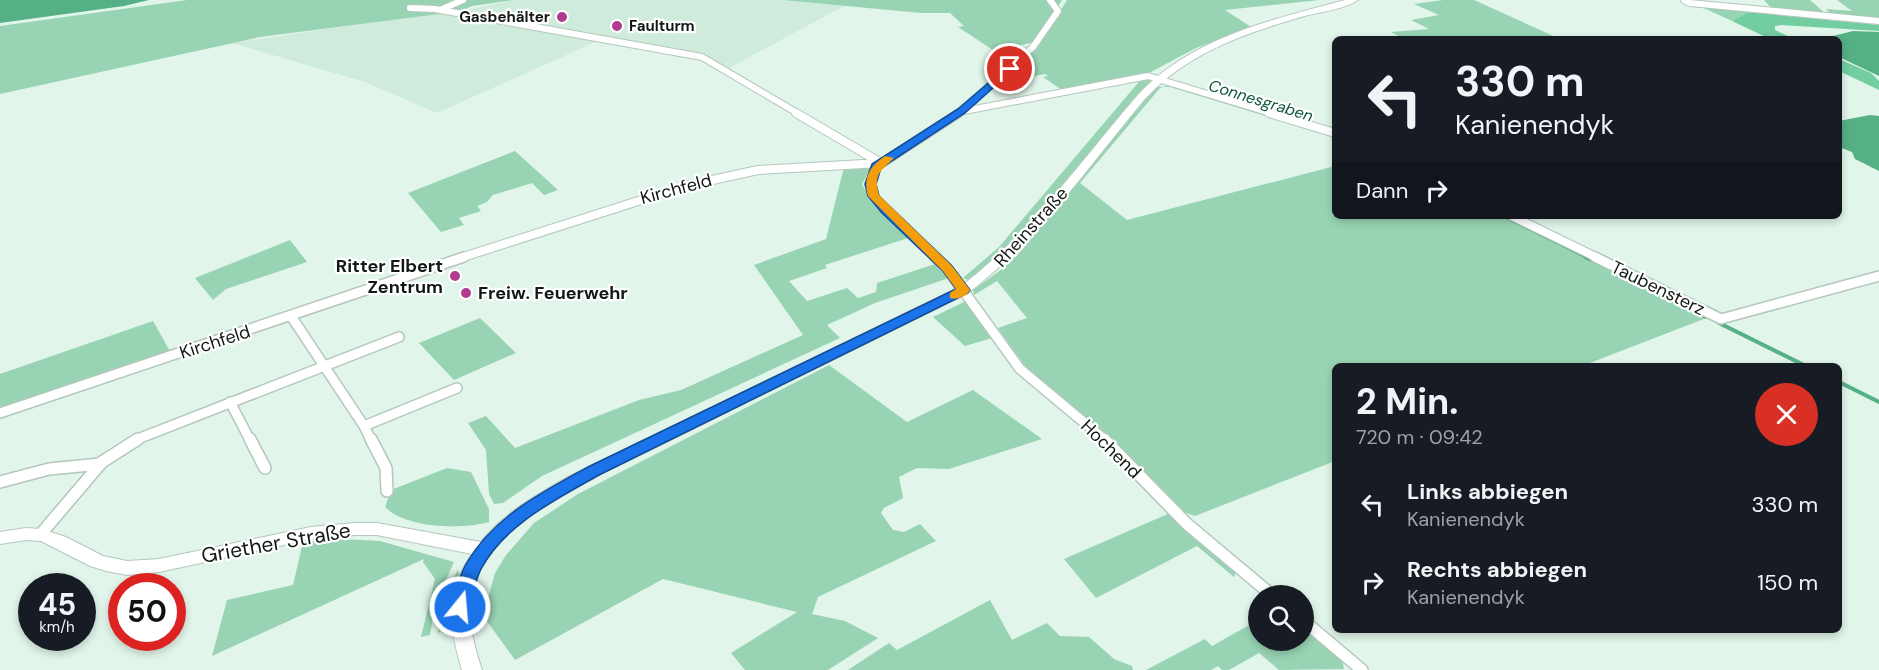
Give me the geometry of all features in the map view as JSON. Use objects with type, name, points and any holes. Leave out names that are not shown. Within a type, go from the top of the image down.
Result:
[{"type":"main road","name":"Rheinstraße","points":[[472,670],[460,633],[460,607],[473,567],[486,550],[524,512],[558,489],[964,290],[991,272],[1023,241],[1160,78],[1188,60],[1220,44],[1354,0]]},
{"type":"main road","name":"Griether Straße","points":[[0,538],[22,534],[40,535],[114,567],[187,560],[311,533],[359,528],[377,529],[486,550]]},
{"type":"street","points":[[440,10],[463,0]]},
{"type":"street","points":[[410,8],[440,10],[702,57],[881,163],[962,111],[1038,42],[1058,11],[1050,0]]},
{"type":"street","points":[[1684,0],[1690,3],[1879,21]]},
{"type":"street","points":[[962,111],[1141,76],[1160,78],[1332,132]]},
{"type":"street","name":"Hochend","points":[[881,163],[876,167],[870,184],[874,196],[947,268],[1020,369],[1097,432],[1187,524],[1260,585]]},
{"type":"street","name":"Kirchfeld","points":[[0,413],[577,219],[685,186],[758,170],[881,163]]},
{"type":"street","name":"Taubensterz","points":[[1518,219],[1721,319],[1879,276]]},
{"type":"street","points":[[291,316],[364,426],[386,468],[387,491]]},
{"type":"street","points":[[40,535],[59,517],[100,464],[122,446],[399,337]]},
{"type":"street","points":[[364,426],[457,388]]},
{"type":"street","points":[[230,402],[265,468]]},
{"type":"street","points":[[0,482],[38,470],[68,464],[100,464]]},
{"type":"street","points":[[1314,629],[1362,670]]},
{"type":"shaded area","points":[[0,0],[149,0],[124,6],[0,23]]},
{"type":"shaded area","points":[[187,0],[514,0],[472,6],[462,11],[260,37],[0,94],[0,26]]},
{"type":"shaded area","points":[[514,0],[782,0],[844,6],[727,69],[706,57],[461,11]]},
{"type":"shaded area","points":[[782,0],[1062,0],[1036,42],[993,50],[958,27],[964,26],[950,13],[921,13]]},
{"type":"shaded area","points":[[1067,0],[1320,0],[1225,10],[1251,27],[1196,48],[1149,73],[1062,90],[1043,77],[1048,76],[1045,74],[1024,78],[1019,74],[1031,62],[1025,60],[1041,42]]},
{"type":"shaded area","points":[[1443,0],[1474,0],[1553,36],[1398,36],[1391,32],[1429,29],[1411,20],[1439,15],[1414,4]]},
{"type":"shaded area","points":[[1764,0],[1810,0],[1827,15],[1773,10]]},
{"type":"shaded area","points":[[1837,0],[1879,0],[1879,21],[1832,15],[1826,9],[1852,11]]},
{"type":"shaded area","points":[[1697,5],[1879,22],[1879,25],[1748,12],[1732,21]]},
{"type":"shaded area","points":[[443,12],[600,40],[437,113],[365,82],[232,43]]},
{"type":"shaded area","points":[[1748,12],[1879,25],[1879,31],[1781,25],[1775,26],[1775,30],[1788,36],[1764,36],[1732,21]]},
{"type":"shaded area","points":[[1853,31],[1879,32],[1879,76],[1842,58],[1842,36],[1833,36]]},
{"type":"shaded area","points":[[1842,60],[1871,73],[1879,81],[1879,90],[1842,72]]},
{"type":"shaded area","points":[[1143,77],[1153,79],[1022,237],[976,279],[963,278],[999,247]]},
{"type":"shaded area","points":[[1168,86],[1177,86],[1332,136]]},
{"type":"shaded area","points":[[1158,87],[1165,87],[1160,88],[1080,183],[1127,220],[1332,167],[1332,219],[1511,219],[1709,317],[1590,363],[1332,363],[1332,462],[1195,516],[1186,513],[1121,450],[1025,366],[998,328],[1027,318],[997,281],[974,295],[973,290],[1002,269],[1021,251],[1136,109]]},
{"type":"shaded area","points":[[1870,115],[1879,116],[1879,171],[1855,159],[1852,152],[1842,148],[1842,120]]},
{"type":"shaded area","points":[[515,151],[558,190],[544,195],[532,183],[493,195],[487,202],[477,206],[481,211],[459,218],[464,225],[441,232],[408,193]]},
{"type":"shaded area","points":[[872,166],[862,184],[866,192],[876,207],[908,238],[825,265],[827,268],[789,281],[807,301],[847,288],[858,298],[876,292],[877,283],[935,264],[949,278],[875,303],[827,325],[840,338],[542,476],[503,503],[494,504],[489,494],[486,450],[468,423],[486,416],[515,448],[639,400],[681,390],[803,335],[754,265],[826,239],[844,167]]},
{"type":"shaded area","points":[[290,240],[307,262],[226,289],[213,300],[195,278]]},
{"type":"shaded area","points":[[966,301],[992,338],[965,346],[933,317]]},
{"type":"shaded area","points":[[480,318],[516,353],[454,380],[419,343]]},
{"type":"shaded area","points":[[153,321],[171,353],[0,409],[0,374]]},
{"type":"shaded area","points":[[829,365],[907,422],[973,390],[1042,439],[949,469],[917,468],[899,477],[903,498],[884,508],[881,513],[893,530],[904,532],[920,524],[936,541],[818,597],[812,614],[845,621],[878,638],[828,670],[745,670],[731,653],[797,612],[663,579],[515,660],[486,620],[487,602],[495,573],[506,555],[534,523],[578,494]]},
{"type":"shaded area","points":[[447,468],[471,472],[489,509],[489,522],[464,526],[419,523],[394,514],[385,507],[391,490]]},
{"type":"shaded area","points":[[1170,513],[1236,571],[1234,577],[1197,546],[1096,598],[1064,559]]},
{"type":"shaded area","points":[[342,539],[380,541],[454,562],[435,605],[430,635],[421,637],[435,579],[423,562],[424,559],[212,656],[227,600],[293,585],[303,542]]},
{"type":"shaded area","points":[[458,569],[459,577],[447,628],[438,633],[442,603]]},
{"type":"shaded area","points":[[990,600],[1012,640],[1047,623],[1060,636],[1089,637],[1114,659],[1132,666],[1133,670],[848,670],[889,643],[897,650]]},
{"type":"shaded area","points":[[1248,626],[1248,651],[1314,651],[1314,635],[1342,659],[1344,669],[1279,670],[1259,653],[1229,670],[1222,670],[1218,666],[1211,670],[1146,670],[1205,639],[1212,646]]},
{"type":"waterway","name":"Connesgraben","points":[[1509,219],[1588,258]]},
{"type":"waterway","name":"Connesgraben","points":[[1585,257],[1596,262]]},
{"type":"waterway","name":"Connesgraben","points":[[1667,298],[1706,317]]},
{"type":"waterway","points":[[1719,323],[1800,363]]},
{"type":"waterway","points":[[1842,384],[1879,402]]},
{"type":"slow traffic","points":[[889,158],[876,167],[870,184],[874,196],[886,211],[947,268],[964,290],[954,296]]},
{"type":"place","name":"Gasbehälter","points":[[562,17]]},
{"type":"place","name":"Faulturm","points":[[617,26]]},
{"type":"place","name":"Ritter Elbert Zentrum","points":[[455,276]]},
{"type":"place","name":"Freiw. Feuerwehr","points":[[466,293]]},
{"type":"route","points":[[460,607],[473,567],[497,536],[524,512],[558,489],[938,305],[964,290],[947,268],[886,211],[874,196],[870,184],[876,167],[962,111],[1010,69]]}]
